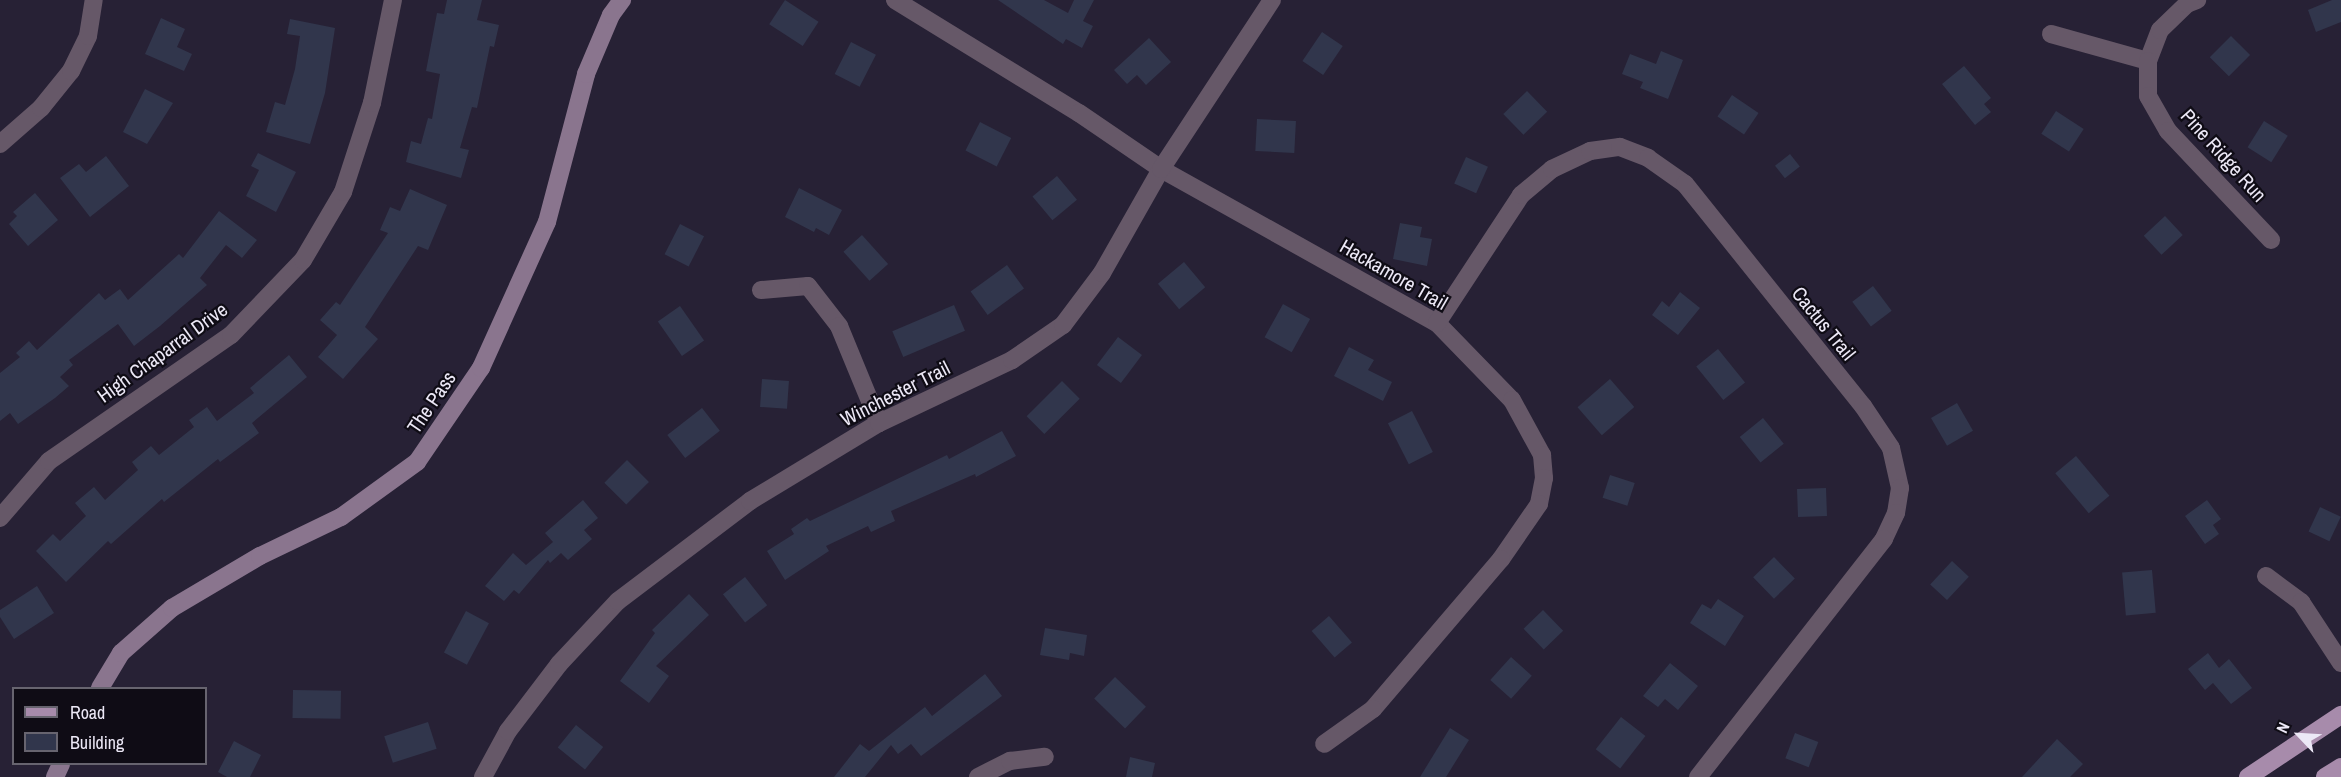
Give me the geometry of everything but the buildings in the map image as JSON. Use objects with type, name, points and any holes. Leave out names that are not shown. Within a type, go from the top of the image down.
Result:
[{"type":"main road","points":[[2248,777],[2341,714]]},
{"type":"main road","points":[[2325,777],[2341,767]]},
{"type":"street","points":[[0,144],[41,108],[71,71],[88,36],[94,0]]},
{"type":"street","name":"High Chaparral Drive","points":[[0,518],[49,461],[231,335],[303,260],[343,192],[372,103],[393,0]]},
{"type":"street","name":"The Pass","points":[[101,687],[121,653],[172,608],[260,556],[341,517],[417,462],[481,368],[547,222],[586,74],[611,15],[622,0]]},
{"type":"street","name":"Hackamore Trail","points":[[895,0],[1079,113],[1161,169],[1437,323],[1512,400],[1542,455],[1544,478],[1539,504],[1500,559],[1373,708],[1324,744]]},
{"type":"street","name":"Winchester Trail","points":[[483,777],[508,731],[559,664],[618,601],[750,501],[879,423],[1012,360],[1063,325],[1102,273],[1161,169],[1272,0]]},
{"type":"street","name":"Pine Ridge Run","points":[[2198,0],[2187,4],[2160,30],[2148,61],[2148,96],[2168,131],[2271,240]]},
{"type":"street","points":[[2051,34],[2148,61]]},
{"type":"street","name":"Cactus Trail","points":[[1437,323],[1521,195],[1561,164],[1590,151],[1620,147],[1648,158],[1686,184],[1863,406],[1891,448],[1900,488],[1896,513],[1884,539],[1698,777]]},
{"type":"street","points":[[761,290],[808,286],[839,326],[879,423]]},
{"type":"street","points":[[2266,576],[2301,602],[2341,663]]},
{"type":"street","points":[[978,777],[1010,761],[1045,757]]}]
